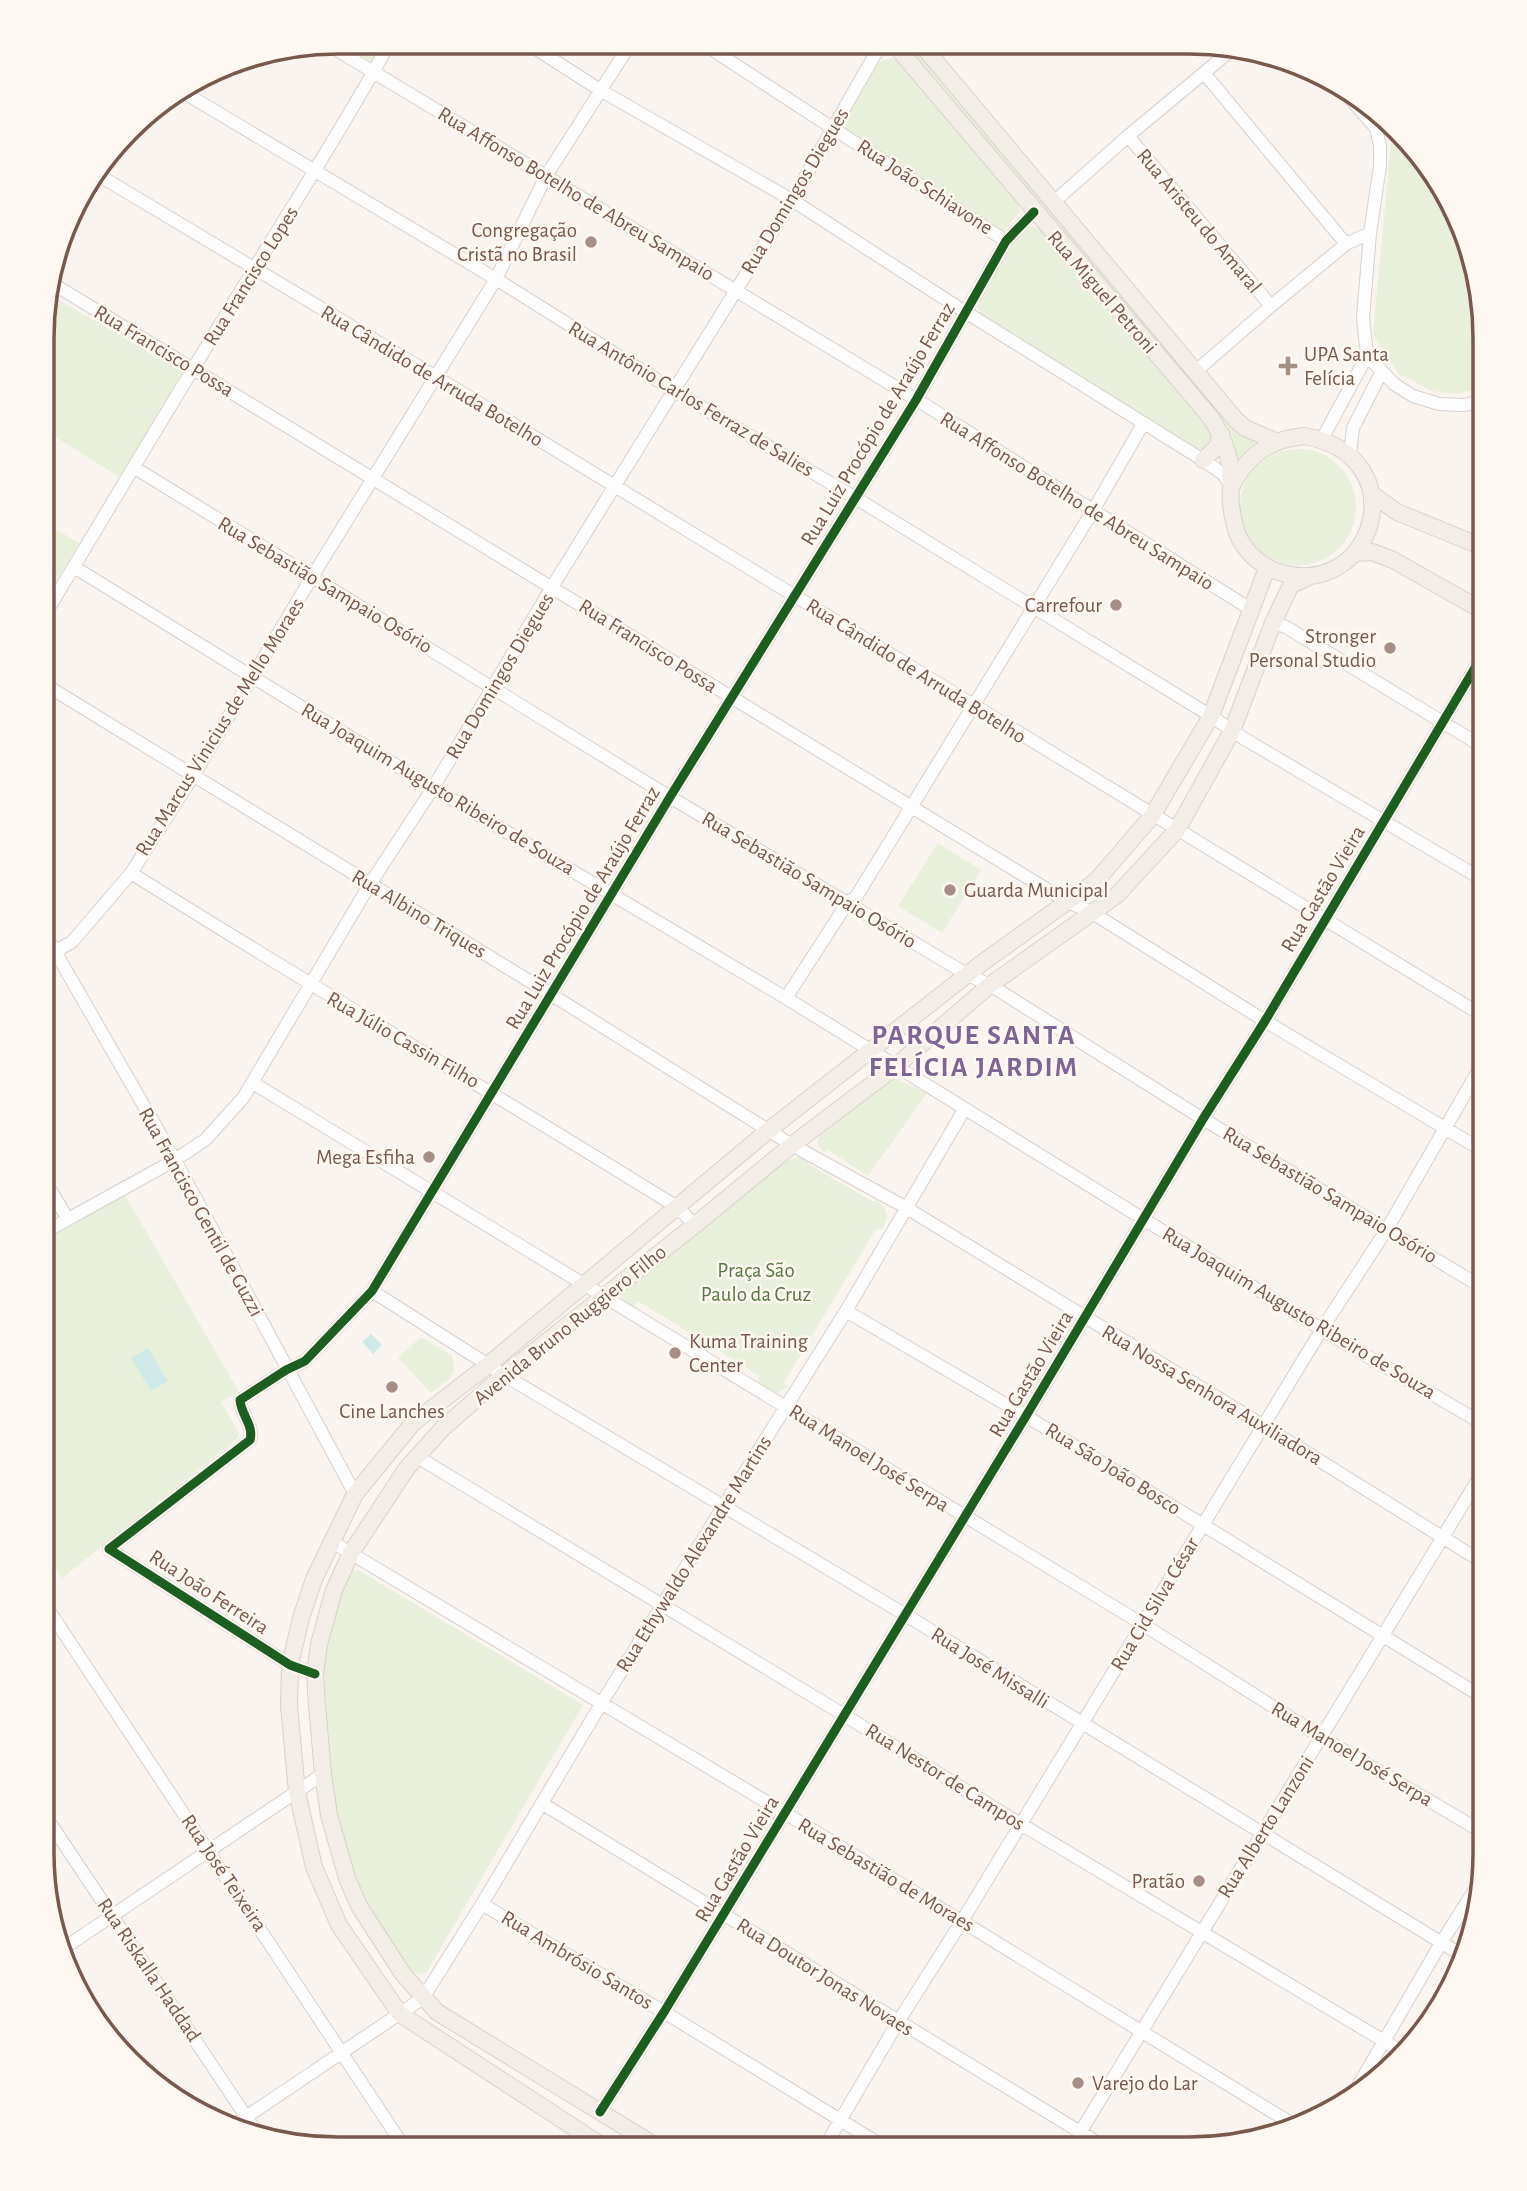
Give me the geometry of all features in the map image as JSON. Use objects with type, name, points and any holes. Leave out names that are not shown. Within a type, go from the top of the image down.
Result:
[{"type":"main road","name":"Rua Miguel Petroni","points":[[902,54],[1210,418],[1221,434],[1232,465],[1231,486]]},
{"type":"main road","name":"Rua Miguel Petroni","points":[[930,54],[1245,428],[1275,442]]},
{"type":"main road","points":[[1203,460],[1217,447],[1221,434]]},
{"type":"main road","points":[[1356,553],[1371,520],[1373,495],[1365,475],[1350,455],[1322,439],[1304,436],[1275,442],[1247,461],[1231,486],[1231,509],[1236,533],[1250,554],[1267,568],[1288,575],[1311,576],[1331,570],[1356,553],[1372,552],[1394,560],[1473,605]]},
{"type":"main road","points":[[1373,495],[1397,512],[1473,543]]},
{"type":"main road","name":"Avenida Bruno Ruggiero Filho","points":[[575,2137],[400,2014],[339,1926],[314,1867],[297,1792],[289,1706],[290,1665],[314,1578],[355,1494],[413,1423],[488,1365],[769,1130],[968,975],[1096,880],[1152,816],[1211,716],[1267,568]]},
{"type":"main road","name":"Avenida Bruno Ruggiero Filho","points":[[641,2137],[437,2012],[403,1974],[359,1906],[329,1815],[323,1774],[316,1674],[324,1623],[334,1590],[351,1553],[416,1456],[443,1428],[504,1375],[604,1298],[792,1145],[895,1067],[990,985],[1117,895],[1177,830],[1232,731],[1273,623],[1291,585],[1311,576]]},
{"type":"street","name":"Rua Affonso Botelho de Abreu Sampaio","points":[[344,54],[916,400],[1252,610]]},
{"type":"street","name":"Rua Francisco Lopes","points":[[54,600],[193,368],[316,172],[384,54]]},
{"type":"street","points":[[546,54],[600,90],[792,200],[1203,460],[1223,474],[1231,486]]},
{"type":"street","name":"Rua Marcus Vinicius de Mello Moraes","points":[[54,952],[72,942],[131,873],[193,776],[496,279],[546,176],[624,54]]},
{"type":"street","name":"Rua João Schiavone","points":[[719,54],[1006,241]]},
{"type":"street","name":"Rua Domingos Diegues","points":[[54,1227],[175,1160],[205,1140],[243,1098],[370,884],[433,788],[552,587],[792,200],[875,54]]},
{"type":"street","points":[[1055,201],[1223,57]]},
{"type":"street","points":[[1204,73],[1346,244]]},
{"type":"street","name":"Rua Antônio Carlos Ferraz de Salies","points":[[190,96],[496,279],[673,390],[855,497],[1232,731],[1473,874]]},
{"type":"street","points":[[1365,116],[1376,128],[1380,146],[1363,318],[1367,356],[1381,373],[1413,396],[1439,404],[1473,403]]},
{"type":"street","name":"Rua Aristeu do Amaral","points":[[1128,136],[1270,306]]},
{"type":"street","name":"Rua Cândido de Arruda Botelho","points":[[103,178],[436,377],[1473,1010]]},
{"type":"street","name":"Rua Luiz Procópio de Araújo Ferraz","points":[[109,1549],[250,1440],[252,1433],[240,1408],[240,1400],[305,1361],[372,1291],[670,797],[916,400],[1006,241],[1034,212]]},
{"type":"street","points":[[1196,371],[1346,244],[1370,233]]},
{"type":"street","name":"Rua Francisco Possa","points":[[59,288],[1066,901],[1091,912],[1265,1021],[1473,1144]]},
{"type":"street","points":[[1322,439],[1367,356]]},
{"type":"street","points":[[1350,455],[1353,428],[1381,373]]},
{"type":"street","points":[[786,998],[848,902],[856,897],[974,707],[1143,424]]},
{"type":"street","name":"Rua Sebastião Sampaio Osório","points":[[135,468],[670,797],[968,975],[990,985],[1203,1119],[1473,1282]]},
{"type":"street","name":"Rua Joaquim Augusto Ribeiro de Souza","points":[[74,567],[433,788],[786,998],[1322,1329],[1473,1418]]},
{"type":"street","points":[[1273,623],[1286,627],[1473,741]]},
{"type":"street","name":"Rua Gastão Vieira","points":[[600,2112],[724,1914],[1086,1318],[1473,671]]},
{"type":"street","name":"Rua Albino Triques","points":[[54,690],[792,1145]]},
{"type":"street","name":"Rua Júlio Cassin Filho","points":[[131,873],[309,985],[493,1092],[677,1207],[695,1225]]},
{"type":"street","name":"Rua Francisco Gentil de Guzzi","points":[[54,963],[175,1160],[355,1494]]},
{"type":"street","name":"Rua Cid Silva César","points":[[831,2137],[898,2022],[1322,1329],[1387,1229],[1473,1079]]},
{"type":"street","name":"Rua Manoel José Serpa","points":[[253,1083],[1143,1625],[1321,1737],[1473,1827]]},
{"type":"street","name":"Rua Ethywaldo Alexandre Martins","points":[[423,1998],[601,1704],[846,1311],[964,1110]]},
{"type":"street","name":"Rua Nossa Senhora Auxiliadora","points":[[792,1145],[905,1207],[1473,1556]]},
{"type":"street","points":[[54,1196],[68,1219]]},
{"type":"street","name":"Rua José Missalli","points":[[372,1291],[504,1375],[904,1614],[1455,1951]]},
{"type":"street","name":"Rua São João Bosco","points":[[846,1311],[1026,1416],[1473,1691]]},
{"type":"street","name":"Rua Nestor de Campos","points":[[416,1456],[1395,2048]]},
{"type":"street","name":"Rua Alberto Lanzoni","points":[[1077,2137],[1473,1487]]},
{"type":"street","name":"Rua Sebastião de Moraes","points":[[332,1542],[962,1921],[1286,2120]]},
{"type":"street","name":"Rua João Ferreira","points":[[109,1549],[290,1665],[316,1674]]},
{"type":"street","name":"Rua José Teixeira","points":[[54,1618],[398,2137]]},
{"type":"street","points":[[69,1945],[323,1774]]},
{"type":"street","name":"Rua Doutor Jonas Novaes","points":[[542,1804],[1088,2137]]},
{"type":"street","name":"Rua Riskalla Haddad","points":[[54,1829],[113,1915],[242,2120]]},
{"type":"street","points":[[1362,2078],[1468,1900]]},
{"type":"street","name":"Rua Ambrósio Santos","points":[[482,1904],[868,2137]]},
{"type":"street","points":[[242,2120],[423,1998]]},
{"type":"green space","points":[[359,54],[376,54],[372,62]]},
{"type":"green space","points":[[907,54],[924,54],[1246,437],[1256,441],[1237,465]]},
{"type":"green space","points":[[897,58],[1019,204],[1020,211],[1005,230],[1001,231],[842,128],[876,64]]},
{"type":"green space","points":[[1384,132],[1425,180],[1458,247],[1472,319],[1473,390],[1456,394],[1432,391],[1399,374],[1373,334],[1391,142]]},
{"type":"green space","points":[[1032,226],[1040,229],[1206,421],[1215,437],[1205,450],[1199,449],[981,314],[978,308],[980,300],[1001,259],[1015,239]]},
{"type":"green space","points":[[57,299],[182,372],[121,478],[54,436],[54,338]]},
{"type":"green space","points":[[1298,449],[1320,454],[1339,466],[1351,485],[1356,507],[1351,529],[1339,548],[1320,560],[1298,565],[1276,560],[1257,548],[1245,529],[1240,507],[1245,485],[1257,466],[1276,454]]},
{"type":"green space","points":[[54,528],[79,543],[54,584]]},
{"type":"green space","points":[[938,843],[981,870],[942,933],[898,906]]},
{"type":"green space","points":[[897,1079],[927,1093],[868,1176],[828,1150],[824,1153],[818,1145],[818,1138],[884,1082]]},
{"type":"green space","name":"Praça São Paulo da Cruz","points":[[799,1157],[809,1160],[810,1165],[873,1202],[876,1200],[885,1210],[887,1217],[882,1229],[876,1229],[783,1384],[788,1385],[781,1391],[773,1392],[756,1384],[760,1376],[638,1301],[632,1308],[625,1303],[622,1295],[625,1289],[786,1161]]},
{"type":"green space","points":[[125,1195],[239,1392],[221,1402],[239,1433],[238,1438],[62,1578],[54,1565],[54,1236]]},
{"type":"green space","points":[[421,1337],[452,1356],[454,1369],[451,1377],[431,1393],[398,1358]]},
{"type":"green space","points":[[358,1570],[583,1705],[426,1973],[418,1974],[409,1970],[360,1890],[346,1854],[328,1764],[324,1662],[346,1579]]},
{"type":"water","points":[[371,1334],[382,1345],[373,1354],[362,1342]]},
{"type":"water","points":[[148,1348],[168,1381],[151,1391],[131,1358]]},
{"type":"cycle path","points":[[315,1674],[290,1665],[109,1549],[250,1440],[250,1430],[240,1400],[305,1361],[372,1291],[670,797],[916,400],[1006,241],[1034,212]]},
{"type":"cycle path","points":[[600,2112],[664,2012],[1026,1416],[1473,671]]},
{"type":"place","name":"Congregação Cristã no Brasil","points":[[591,242]]},
{"type":"place","name":"UPA Santa Felícia","points":[[1288,366]]},
{"type":"place","name":"Carrefour","points":[[1116,605]]},
{"type":"place","name":"Stronger Personal Studio","points":[[1390,648]]},
{"type":"place","name":"Guarda Municipal","points":[[950,890]]},
{"type":"place","name":"Mega Esfiha","points":[[429,1157]]},
{"type":"place","name":"Kuma Training Center","points":[[675,1353]]},
{"type":"place","name":"Cine Lanches","points":[[392,1387]]},
{"type":"place","name":"Pratão","points":[[1199,1881]]},
{"type":"place","name":"Varejo do Lar","points":[[1078,2083]]},
{"type":"district","name":"PARQUE SANTA FELÍCIA JARDIM","points":[[974,1052]]}]
